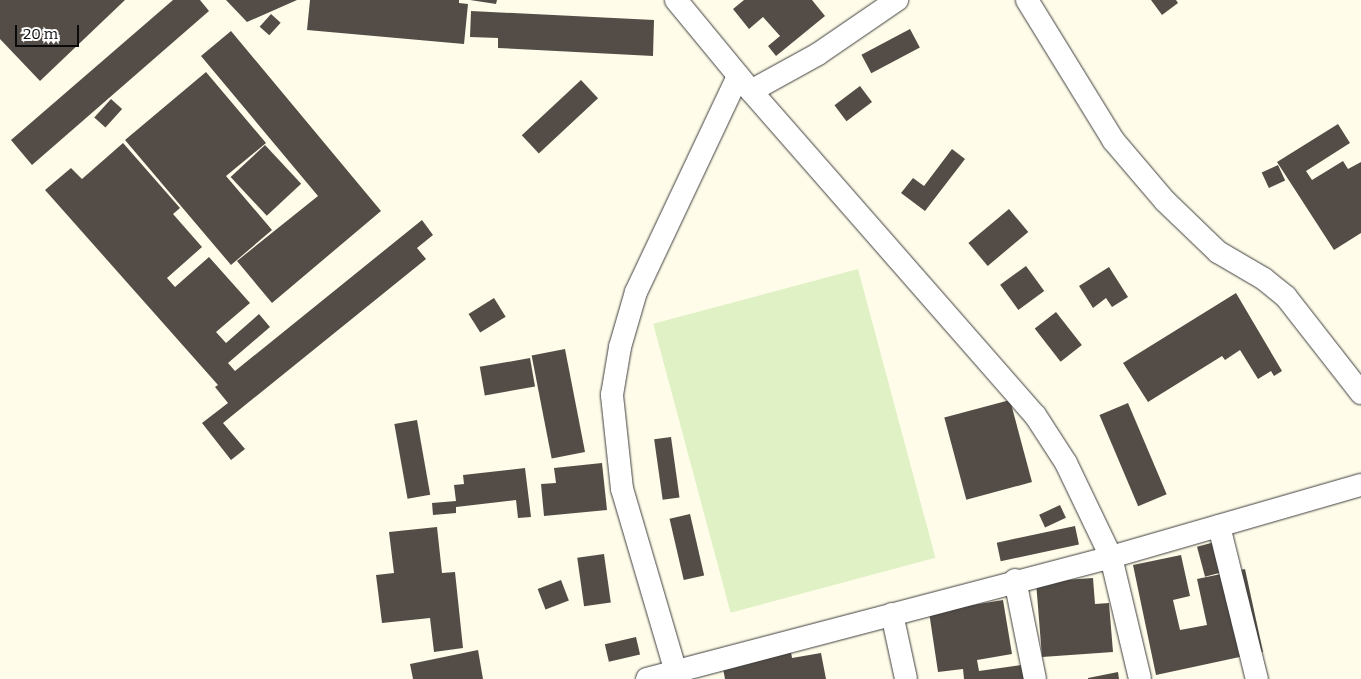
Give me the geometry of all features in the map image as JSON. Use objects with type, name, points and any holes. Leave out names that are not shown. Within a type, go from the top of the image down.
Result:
[{"type":"street","points":[[676,0],[745,83],[1035,415],[1066,462],[1111,557],[1140,679]]},
{"type":"street","points":[[677,675],[622,489],[612,395],[620,347],[636,292],[745,83],[818,54],[897,0]]},
{"type":"street","points":[[1027,0],[1113,140],[1165,201],[1218,252],[1264,279],[1286,297],[1361,393]]},
{"type":"street","points":[[647,679],[677,675],[1015,580],[1111,557],[1361,485]]},
{"type":"street","points":[[1219,526],[1257,679]]},
{"type":"street","points":[[1015,580],[1035,679]]},
{"type":"street","points":[[892,614],[906,679]]},
{"type":"green space","points":[[858,269],[935,558],[731,613],[653,324]]},
{"type":"building","points":[[0,0],[125,0],[40,81],[0,39]]},
{"type":"building","points":[[173,0],[200,0],[209,11],[32,165],[11,140]]},
{"type":"building","points":[[226,0],[297,0],[247,22]]},
{"type":"building","points":[[310,0],[459,0],[459,3],[468,4],[464,44],[307,30]]},
{"type":"building","points":[[470,0],[497,0],[496,4]]},
{"type":"building","points":[[744,0],[812,0],[825,16],[776,56],[768,46],[780,36],[763,17],[749,29],[733,9]]},
{"type":"building","points":[[1151,0],[1176,0],[1178,3],[1162,15]]},
{"type":"building","points":[[471,11],[654,20],[653,56],[498,48],[498,38],[470,37]]},
{"type":"building","points":[[271,14],[281,23],[269,35],[260,27]]},
{"type":"building","points":[[910,29],[920,48],[871,73],[861,55]]},
{"type":"building","points":[[231,31],[381,211],[272,303],[237,261],[318,196],[201,56]]},
{"type":"building","points":[[206,72],[266,143],[226,176],[272,230],[231,265],[125,140]]},
{"type":"building","points":[[581,80],[598,98],[539,154],[522,135]]},
{"type":"building","points":[[860,86],[872,102],[846,121],[834,105]]},
{"type":"building","points":[[111,99],[122,109],[105,128],[94,118]]},
{"type":"building","points":[[1338,124],[1350,143],[1306,171],[1312,180],[1343,161],[1348,169],[1361,162],[1361,233],[1334,250],[1277,162]]},
{"type":"building","points":[[123,143],[180,208],[173,214],[202,247],[167,278],[175,287],[209,257],[250,303],[216,332],[226,343],[259,314],[270,327],[228,363],[235,371],[422,220],[433,235],[417,248],[426,259],[223,423],[245,449],[231,460],[202,423],[228,403],[215,387],[218,385],[45,190],[71,168],[82,179]]},
{"type":"building","points":[[265,145],[301,184],[267,216],[231,177]]},
{"type":"building","points":[[952,149],[965,159],[925,211],[901,193],[913,178],[924,186]]},
{"type":"building","points":[[1278,165],[1285,180],[1269,188],[1262,173]]},
{"type":"building","points":[[1009,209],[1028,232],[988,266],[968,243]]},
{"type":"building","points":[[1026,266],[1044,291],[1018,310],[1000,285]]},
{"type":"building","points":[[1109,267],[1128,297],[1112,307],[1106,298],[1093,308],[1079,286]]},
{"type":"building","points":[[1236,293],[1282,371],[1274,376],[1271,371],[1258,379],[1240,350],[1225,360],[1222,356],[1148,402],[1123,363]]},
{"type":"building","points":[[494,298],[506,317],[480,333],[469,314]]},
{"type":"building","points":[[1056,312],[1082,345],[1061,362],[1035,329]]},
{"type":"building","points":[[565,349],[585,452],[552,459],[532,355]]},
{"type":"building","points":[[530,358],[535,387],[485,395],[480,367]]},
{"type":"building","points":[[1010,400],[1032,482],[966,500],[944,418]]},
{"type":"building","points":[[1128,403],[1167,494],[1138,506],[1099,415]]},
{"type":"building","points":[[417,420],[430,495],[408,499],[394,424]]},
{"type":"building","points":[[671,437],[679,497],[663,500],[654,439]]},
{"type":"building","points":[[602,463],[607,510],[544,516],[541,484],[556,483],[554,468]]},
{"type":"building","points":[[525,468],[531,517],[518,518],[516,500],[456,507],[456,513],[433,515],[432,503],[456,501],[454,485],[464,484],[463,475]]},
{"type":"building","points":[[1060,505],[1066,518],[1045,527],[1039,515]]},
{"type":"building","points":[[690,514],[704,575],[684,580],[670,519]]},
{"type":"building","points":[[1075,526],[1079,545],[1001,561],[997,543]]},
{"type":"building","points":[[437,527],[442,573],[455,572],[463,648],[434,652],[430,618],[382,623],[376,575],[394,573],[389,532]]},
{"type":"building","points":[[1226,539],[1234,569],[1205,577],[1197,547]]},
{"type":"building","points":[[604,554],[611,603],[584,606],[577,558]]},
{"type":"building","points":[[1181,555],[1190,596],[1173,600],[1180,630],[1207,625],[1197,579],[1245,569],[1263,652],[1156,675],[1133,565]]},
{"type":"building","points":[[1093,578],[1095,604],[1109,603],[1113,652],[1042,657],[1036,582]]},
{"type":"building","points":[[561,580],[569,601],[546,609],[538,589]]},
{"type":"building","points":[[1003,600],[1012,654],[977,660],[979,671],[1022,665],[1024,679],[964,679],[963,669],[938,672],[929,612]]},
{"type":"building","points":[[636,637],[640,655],[609,662],[605,644]]},
{"type":"building","points":[[478,650],[483,679],[413,679],[410,664]]},
{"type":"building","points":[[791,652],[792,658],[821,653],[826,679],[725,679],[722,663]]},
{"type":"building","points":[[1118,672],[1119,679],[1088,679],[1088,678]]}]
